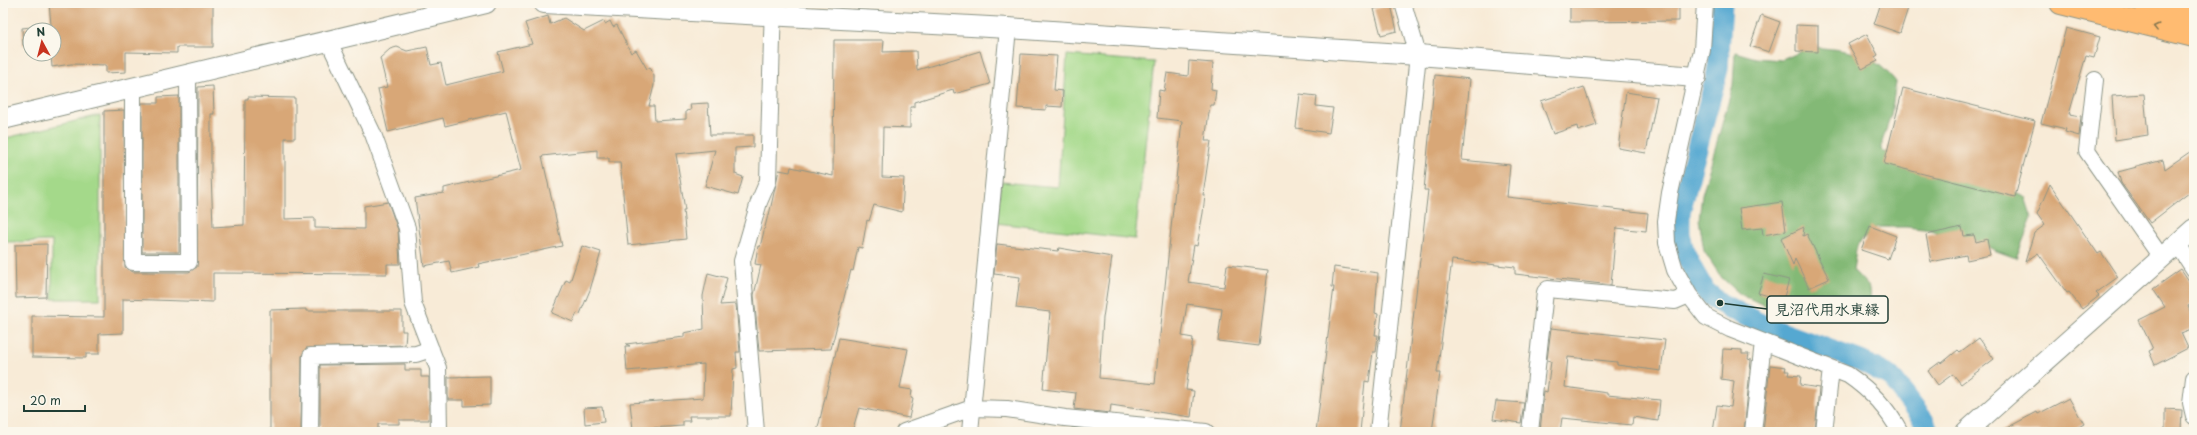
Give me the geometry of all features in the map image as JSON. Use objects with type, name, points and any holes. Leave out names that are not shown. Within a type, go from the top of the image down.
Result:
[{"type":"main road","points":[[2061,3],[2194,36]]},
{"type":"main road","points":[[2145,3],[2194,15]]},
{"type":"street","points":[[3,119],[486,3]]},
{"type":"street","points":[[544,3],[772,9],[1008,28],[1418,55],[1696,76]]},
{"type":"street","points":[[1378,432],[1418,55],[1402,3]]},
{"type":"street","points":[[1705,3],[1702,50],[1670,193],[1666,221],[1667,243],[1675,270],[1689,295],[1706,317],[1730,329],[1848,375],[1865,387],[1894,420],[1900,432]]},
{"type":"street","points":[[756,432],[742,261],[759,202],[768,181],[772,9]]},
{"type":"street","points":[[970,432],[1008,28]]},
{"type":"street","points":[[328,40],[373,134],[397,196],[407,228],[413,303],[438,368],[439,432]]},
{"type":"street","points":[[133,88],[133,262],[188,262],[188,75]]},
{"type":"street","points":[[2095,80],[2087,151],[2161,257]]},
{"type":"street","points":[[1966,432],[2194,229]]},
{"type":"street","points":[[2177,243],[2194,269]]},
{"type":"street","points":[[1530,432],[1545,292],[1548,289],[1675,301],[1689,295]]},
{"type":"street","points":[[1753,432],[1763,342]]},
{"type":"street","points":[[310,432],[311,356],[416,354],[431,349]]},
{"type":"street","points":[[1824,432],[1831,369]]},
{"type":"street","points":[[2194,378],[2191,403],[2194,416]]},
{"type":"street","points":[[904,432],[972,408],[1007,409],[1065,418],[1206,432]]},
{"type":"green space","points":[[1811,47],[1848,51],[1858,54],[1878,64],[1896,82],[1891,115],[1882,142],[1882,151],[1916,166],[1989,185],[2025,197],[2032,218],[2016,258],[1994,250],[1978,241],[1950,238],[1932,230],[1907,227],[1878,227],[1861,240],[1856,250],[1853,270],[1870,288],[1871,309],[1859,317],[1832,313],[1804,317],[1778,312],[1740,294],[1721,277],[1704,251],[1699,219],[1702,195],[1733,85],[1735,52],[1756,58],[1782,60]]},
{"type":"green space","points":[[1067,55],[1154,62],[1135,239],[996,223],[1001,182],[1058,187]]},
{"type":"green space","points":[[100,115],[100,299],[52,299],[52,241],[4,242],[6,138]]},
{"type":"building","points":[[49,3],[213,3],[213,47],[177,47],[177,53],[126,52],[126,72],[106,73],[106,65],[71,64],[52,67],[52,62],[62,62],[62,22],[51,22]]},
{"type":"building","points":[[1570,3],[1679,3],[1679,21],[1570,22]]},
{"type":"building","points":[[1881,3],[1893,3],[1908,8],[1900,33],[1874,24]]},
{"type":"building","points":[[1391,5],[1397,31],[1381,35],[1374,9]]},
{"type":"building","points":[[1761,15],[1780,22],[1769,52],[1750,46]]},
{"type":"building","points":[[548,16],[550,24],[564,18],[584,31],[604,21],[605,24],[610,21],[613,27],[617,25],[631,53],[636,50],[647,69],[650,67],[654,76],[654,85],[649,106],[654,106],[655,121],[686,119],[686,111],[691,110],[690,104],[708,103],[710,135],[753,135],[753,147],[735,148],[735,174],[743,177],[738,195],[705,186],[715,150],[676,154],[685,210],[683,210],[686,239],[628,245],[620,162],[609,162],[609,158],[597,158],[597,150],[542,156],[562,246],[478,264],[479,267],[452,273],[449,261],[424,266],[415,198],[444,193],[444,188],[521,170],[506,111],[445,126],[443,118],[388,132],[378,89],[387,87],[380,58],[390,49],[397,47],[407,51],[427,47],[431,65],[441,63],[446,85],[503,71],[498,52],[532,44],[525,23]]},
{"type":"building","points":[[1796,25],[1818,26],[1818,52],[1796,51]]},
{"type":"building","points":[[2066,28],[2100,37],[2094,58],[2086,56],[2069,114],[2081,116],[2079,136],[2065,132],[2066,129],[2041,123]]},
{"type":"building","points":[[1867,34],[1878,55],[1875,57],[1878,61],[1862,69],[1848,44]]},
{"type":"building","points":[[834,40],[884,40],[883,52],[916,51],[917,70],[980,51],[990,84],[954,94],[953,90],[914,102],[914,107],[910,107],[910,128],[883,127],[882,177],[904,178],[902,212],[874,205],[869,221],[867,220],[862,248],[858,247],[853,271],[851,270],[831,349],[759,351],[754,295],[761,265],[755,264],[758,246],[760,247],[769,215],[779,170],[790,172],[791,167],[833,176]]},
{"type":"building","points":[[1021,54],[1057,56],[1054,90],[1063,91],[1062,107],[1046,106],[1046,110],[1017,108]]},
{"type":"building","points":[[1189,61],[1213,63],[1211,89],[1216,90],[1214,105],[1210,105],[1205,141],[1211,141],[1203,195],[1205,195],[1203,213],[1197,246],[1194,245],[1188,282],[1224,287],[1227,265],[1268,270],[1259,346],[1218,341],[1222,309],[1187,304],[1182,336],[1193,338],[1186,390],[1194,391],[1191,417],[1111,405],[1110,413],[1074,409],[1076,393],[1043,389],[1050,312],[1016,308],[1020,277],[994,274],[997,244],[1058,251],[1059,248],[1112,257],[1103,318],[1099,378],[1155,384],[1182,121],[1157,118],[1159,90],[1164,91],[1167,73],[1188,76]]},
{"type":"building","points":[[1435,75],[1470,79],[1462,160],[1510,165],[1507,197],[1648,213],[1646,231],[1616,228],[1611,285],[1515,274],[1515,267],[1452,260],[1437,373],[1440,373],[1432,432],[1400,432],[1428,190],[1424,190]]},
{"type":"building","points":[[213,86],[214,114],[211,114],[211,173],[213,227],[244,225],[245,99],[248,99],[248,97],[295,98],[295,138],[285,138],[285,219],[315,218],[315,228],[364,229],[364,206],[388,202],[398,230],[400,264],[387,264],[387,274],[213,273],[213,302],[123,299],[123,333],[99,334],[99,354],[86,354],[86,358],[32,357],[32,316],[104,317],[104,111],[124,110],[125,267],[133,272],[189,272],[197,267],[198,87]]},
{"type":"building","points":[[1584,87],[1597,125],[1578,131],[1577,126],[1553,134],[1541,101]]},
{"type":"building","points":[[1903,88],[2035,121],[2015,197],[1884,164]]},
{"type":"building","points":[[1626,92],[1657,97],[1646,153],[1618,148]]},
{"type":"building","points":[[1300,94],[1317,96],[1316,106],[1333,108],[1329,133],[1296,128]]},
{"type":"building","points":[[2144,94],[2148,135],[2115,140],[2112,96]]},
{"type":"building","points":[[179,96],[179,252],[142,252],[142,103],[158,103],[158,97]]},
{"type":"building","points":[[2194,149],[2194,189],[2150,223],[2121,183],[2118,172],[2163,160],[2165,169]]},
{"type":"building","points":[[2050,184],[2098,254],[2101,252],[2118,277],[2096,293],[2099,296],[2082,309],[2069,292],[2067,293],[2038,253],[2025,262],[2034,233],[2045,225],[2037,214]]},
{"type":"building","points":[[1782,202],[1786,231],[1763,235],[1762,228],[1742,230],[1739,208]]},
{"type":"building","points":[[1870,226],[1896,236],[1888,259],[1861,250]]},
{"type":"building","points":[[1804,227],[1803,236],[1807,234],[1829,279],[1809,288],[1795,259],[1793,265],[1781,238]]},
{"type":"building","points":[[1962,227],[1964,236],[1974,235],[1976,242],[1987,239],[1990,255],[1967,260],[1966,255],[1931,262],[1926,235]]},
{"type":"building","points":[[47,244],[46,297],[16,298],[15,245]]},
{"type":"building","points":[[582,246],[601,252],[590,290],[580,314],[577,313],[573,322],[552,313],[566,280],[570,282]]},
{"type":"building","points":[[1334,267],[1378,273],[1375,313],[1378,314],[1375,335],[1378,335],[1376,352],[1373,352],[1369,382],[1365,381],[1360,432],[1316,432],[1334,287],[1332,287]]},
{"type":"building","points":[[2181,269],[2194,288],[2194,304],[2188,306],[2194,321],[2194,328],[2181,333],[2188,348],[2155,365],[2149,351],[2153,349],[2139,320],[2165,307],[2153,289]]},
{"type":"building","points":[[708,273],[727,278],[720,305],[736,304],[740,352],[736,352],[737,368],[733,369],[731,416],[689,416],[690,421],[683,421],[683,426],[633,429],[630,403],[703,398],[704,364],[627,371],[625,346],[630,346],[626,344],[684,337],[684,333],[704,329],[703,296]]},
{"type":"building","points":[[1764,274],[1789,280],[1783,300],[1758,293]]},
{"type":"building","points":[[306,309],[306,311],[402,311],[402,331],[406,331],[405,345],[306,348],[302,356],[301,432],[270,432],[270,310]]},
{"type":"building","points":[[1551,328],[1665,340],[1661,371],[1617,365],[1617,362],[1568,357],[1565,387],[1607,393],[1607,395],[1660,400],[1658,421],[1633,417],[1632,425],[1562,418],[1560,432],[1540,432],[1544,391],[1547,392],[1551,361],[1547,360]]},
{"type":"building","points":[[839,338],[908,349],[900,388],[912,390],[911,398],[913,399],[909,418],[859,408],[852,432],[817,432]]},
{"type":"building","points":[[1979,338],[1994,359],[1961,384],[1953,374],[1938,385],[1928,371],[1940,362],[1942,363],[1958,350],[1960,352]]},
{"type":"building","points":[[1723,349],[1742,350],[1742,354],[1749,354],[1748,359],[1751,360],[1744,432],[1713,432],[1717,405],[1731,407],[1734,381],[1721,379]]},
{"type":"building","points":[[405,364],[405,370],[421,370],[421,377],[429,377],[429,420],[399,420],[399,424],[378,424],[378,432],[320,432],[320,365]]},
{"type":"building","points":[[1770,365],[1786,367],[1785,371],[1789,371],[1788,375],[1801,376],[1800,385],[1819,388],[1815,432],[1763,432]]},
{"type":"building","points":[[490,376],[490,405],[464,406],[464,400],[448,400],[448,377]]},
{"type":"building","points":[[2069,398],[2084,424],[2070,432],[1999,432],[2037,412],[2038,414]]},
{"type":"building","points":[[1496,401],[1524,403],[1521,423],[1493,419]]},
{"type":"building","points":[[602,407],[604,422],[585,424],[584,408]]},
{"type":"building","points":[[2165,409],[2182,410],[2181,431],[2165,431]]},
{"type":"building","points":[[1072,428],[1108,432],[1071,432]]},
{"type":"waterway","points":[[1722,3],[1718,69],[1680,212],[1680,234],[1684,251],[1694,272],[1705,291],[1720,303],[1767,327],[1861,361],[1890,376],[1924,421],[1929,432]]},
{"type":"place","name":"見沼代用水東縁","points":[[1720,303]]}]
